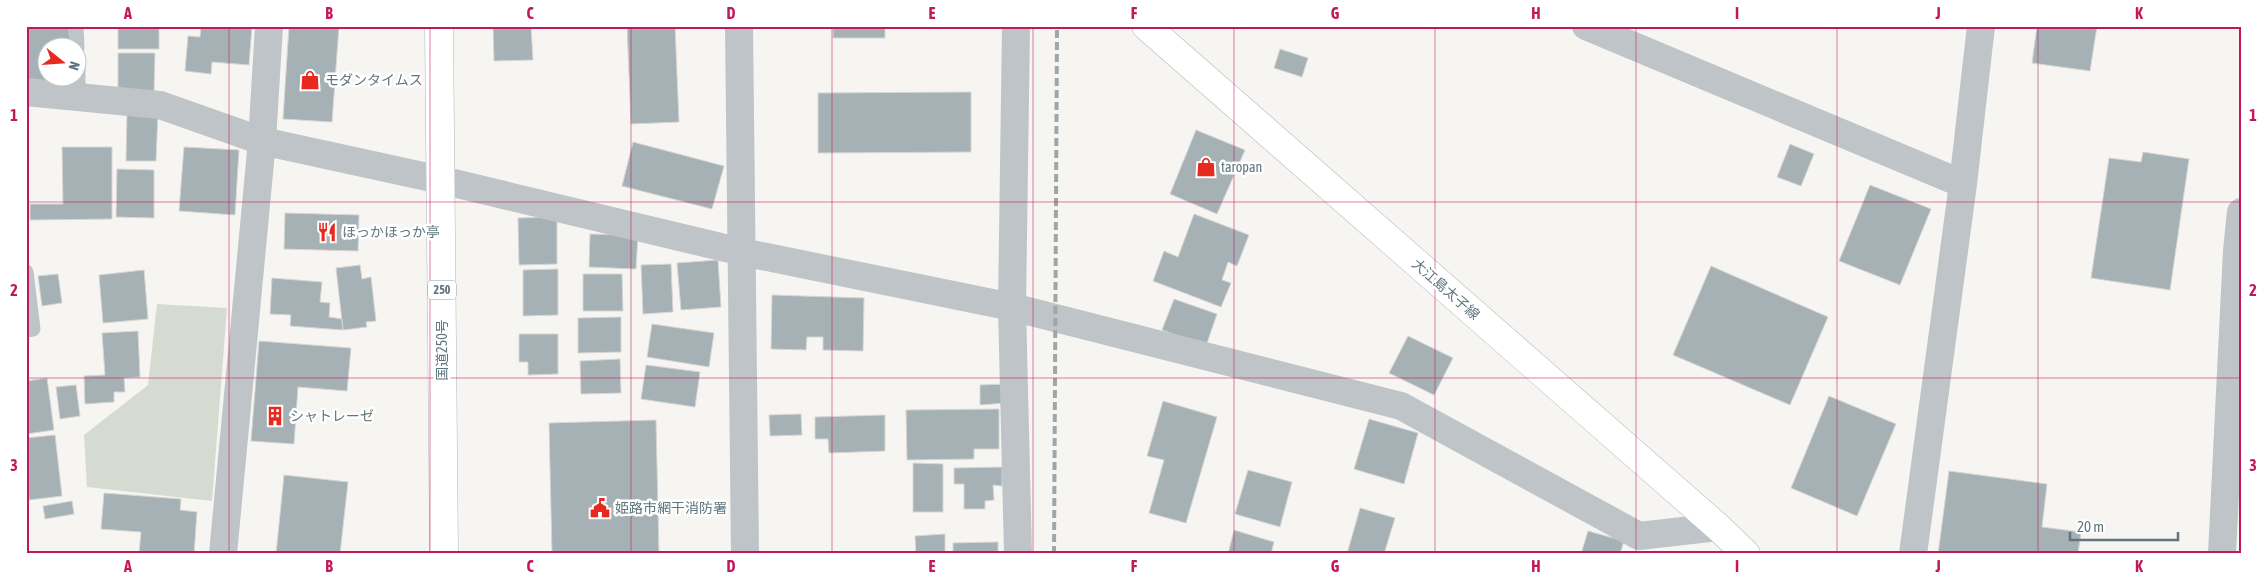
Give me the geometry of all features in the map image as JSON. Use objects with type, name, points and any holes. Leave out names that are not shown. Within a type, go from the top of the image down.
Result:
[{"type":"main road","name":"国道250号","points":[[439,26],[444,554]]},
{"type":"main road","name":"大江島太子線","points":[[1146,26],[1718,527],[1746,554]]},
{"type":"street","points":[[223,554],[262,141],[269,26]]},
{"type":"street","points":[[739,26],[745,554]]},
{"type":"street","points":[[1016,26],[1012,307],[1018,554]]},
{"type":"street","points":[[1586,26],[1963,184]]},
{"type":"street","points":[[1913,554],[1963,184],[1981,26]]},
{"type":"street","points":[[26,92],[160,105],[262,141],[441,180],[742,252],[1012,307],[1401,406],[1639,536],[1718,527]]},
{"type":"street","points":[[2222,554],[2241,212]]},
{"type":"lane","points":[[78,88],[78,97]]},
{"type":"lane","points":[[26,272],[34,329],[26,330]]},
{"type":"shaded area","points":[[157,304],[227,308],[212,501],[87,487],[84,435],[148,385]]},
{"type":"building","points":[[26,26],[69,26],[70,38],[38,38],[38,85],[26,86]]},
{"type":"building","points":[[118,26],[159,26],[159,49],[118,49]]},
{"type":"building","points":[[201,26],[252,26],[249,65],[212,62],[211,74],[185,71],[188,36],[200,37]]},
{"type":"building","points":[[289,26],[339,26],[332,122],[283,119]]},
{"type":"building","points":[[493,26],[531,26],[533,60],[494,61]]},
{"type":"building","points":[[627,26],[675,26],[679,122],[631,124]]},
{"type":"building","points":[[833,26],[885,26],[885,38],[833,38]]},
{"type":"building","points":[[2037,26],[2097,26],[2090,71],[2032,63]]},
{"type":"building","points":[[1280,49],[1308,58],[1302,77],[1274,68]]},
{"type":"building","points":[[118,53],[155,53],[154,92],[118,92]]},
{"type":"building","points":[[971,92],[971,152],[818,153],[818,93]]},
{"type":"building","points":[[127,112],[158,112],[156,161],[126,161]]},
{"type":"building","points":[[1196,130],[1245,150],[1217,214],[1170,194]]},
{"type":"building","points":[[633,142],[724,166],[712,209],[622,186]]},
{"type":"building","points":[[1790,144],[1814,154],[1801,186],[1777,177]]},
{"type":"building","points":[[62,147],[112,147],[112,219],[30,220],[30,204],[63,204]]},
{"type":"building","points":[[184,147],[239,150],[235,215],[179,211]]},
{"type":"building","points":[[2143,152],[2189,159],[2170,290],[2091,278],[2109,158],[2141,162]]},
{"type":"building","points":[[117,169],[154,170],[154,218],[116,217]]},
{"type":"building","points":[[1870,185],[1931,209],[1900,285],[1839,261]]},
{"type":"building","points":[[285,213],[359,215],[358,251],[284,249]]},
{"type":"building","points":[[1194,214],[1249,235],[1237,266],[1228,262],[1222,280],[1231,283],[1221,307],[1153,281],[1164,251],[1178,257]]},
{"type":"building","points":[[557,217],[557,264],[519,265],[518,218]]},
{"type":"building","points":[[590,234],[638,235],[636,269],[589,267]]},
{"type":"building","points":[[718,260],[721,307],[681,310],[677,263]]},
{"type":"building","points":[[671,264],[673,312],[643,314],[641,265]]},
{"type":"building","points":[[360,265],[362,279],[371,277],[376,321],[366,322],[367,327],[343,330],[336,268]]},
{"type":"building","points":[[1711,266],[1828,317],[1790,405],[1673,355]]},
{"type":"building","points":[[558,269],[558,315],[523,316],[523,270]]},
{"type":"building","points":[[144,270],[148,319],[103,323],[99,275]]},
{"type":"building","points":[[58,274],[62,303],[42,306],[38,276]]},
{"type":"building","points":[[583,274],[622,274],[623,311],[583,311]]},
{"type":"building","points":[[272,278],[322,282],[320,302],[330,303],[329,317],[342,319],[343,330],[290,326],[291,315],[270,314]]},
{"type":"building","points":[[772,295],[864,298],[863,351],[823,350],[823,337],[807,337],[806,350],[771,349]]},
{"type":"building","points":[[1174,299],[1217,314],[1206,346],[1162,330]]},
{"type":"building","points":[[621,317],[621,352],[578,353],[578,318]]},
{"type":"building","points":[[652,324],[714,333],[709,367],[647,357]]},
{"type":"building","points":[[138,331],[140,377],[124,378],[125,392],[114,392],[114,402],[85,404],[84,376],[105,375],[102,333]]},
{"type":"building","points":[[519,334],[558,334],[558,374],[528,375],[528,362],[519,362]]},
{"type":"building","points":[[1408,336],[1453,358],[1434,395],[1389,373]]},
{"type":"building","name":"シャトレーゼ","points":[[259,341],[351,348],[347,391],[298,387],[294,444],[251,441]]},
{"type":"building","points":[[620,359],[621,393],[581,394],[580,361]]},
{"type":"building","points":[[646,365],[700,372],[695,407],[641,399]]},
{"type":"building","points":[[47,378],[54,430],[26,434],[26,381]]},
{"type":"building","points":[[1005,384],[1006,403],[980,405],[980,385]]},
{"type":"building","points":[[76,385],[80,416],[60,419],[56,387]]},
{"type":"building","points":[[1829,396],[1896,424],[1857,516],[1791,488]]},
{"type":"building","points":[[1163,401],[1217,417],[1186,523],[1149,513],[1164,460],[1147,456]]},
{"type":"building","points":[[999,409],[999,449],[974,449],[974,459],[907,460],[906,410]]},
{"type":"building","points":[[801,414],[802,435],[770,436],[769,415]]},
{"type":"building","points":[[885,415],[885,451],[829,453],[828,439],[815,439],[815,417]]},
{"type":"building","points":[[1369,419],[1418,433],[1404,484],[1354,469]]},
{"type":"building","points":[[656,420],[659,554],[552,554],[549,423]]},
{"type":"building","points":[[55,435],[62,496],[29,500],[26,438]]},
{"type":"building","points":[[913,463],[943,464],[943,512],[913,512]]},
{"type":"building","points":[[1002,467],[1002,486],[993,485],[994,500],[985,501],[985,509],[964,509],[964,484],[954,484],[954,468]]},
{"type":"building","points":[[1248,470],[1292,482],[1280,527],[1235,514]]},
{"type":"building","points":[[1949,471],[2047,484],[2042,527],[2081,532],[2078,554],[1938,554]]},
{"type":"building","points":[[284,475],[348,482],[340,554],[276,554]]},
{"type":"building","points":[[104,493],[181,499],[180,510],[197,512],[194,554],[139,554],[141,532],[101,529]]},
{"type":"building","points":[[72,501],[74,514],[45,519],[43,506]]},
{"type":"building","points":[[1360,508],[1395,518],[1384,554],[1347,554]]},
{"type":"building","points":[[1234,530],[1274,542],[1271,554],[1228,554]]},
{"type":"building","points":[[1588,531],[1624,541],[1620,554],[1581,554]]},
{"type":"building","points":[[945,534],[945,554],[916,554],[915,536]]},
{"type":"building","points":[[998,542],[998,554],[953,554],[953,543]]},
{"type":"railway","points":[[1054,554],[1057,26]]},
{"type":"place","name":"モダンタイムス","points":[[310,80]]},
{"type":"place","name":"taropan","points":[[1206,167]]},
{"type":"place","name":"ほっかほっか亭","points":[[327,232]]},
{"type":"place","name":"シャトレーゼ","points":[[275,416]]},
{"type":"place","name":"姫路市網干消防署","points":[[600,508]]}]
